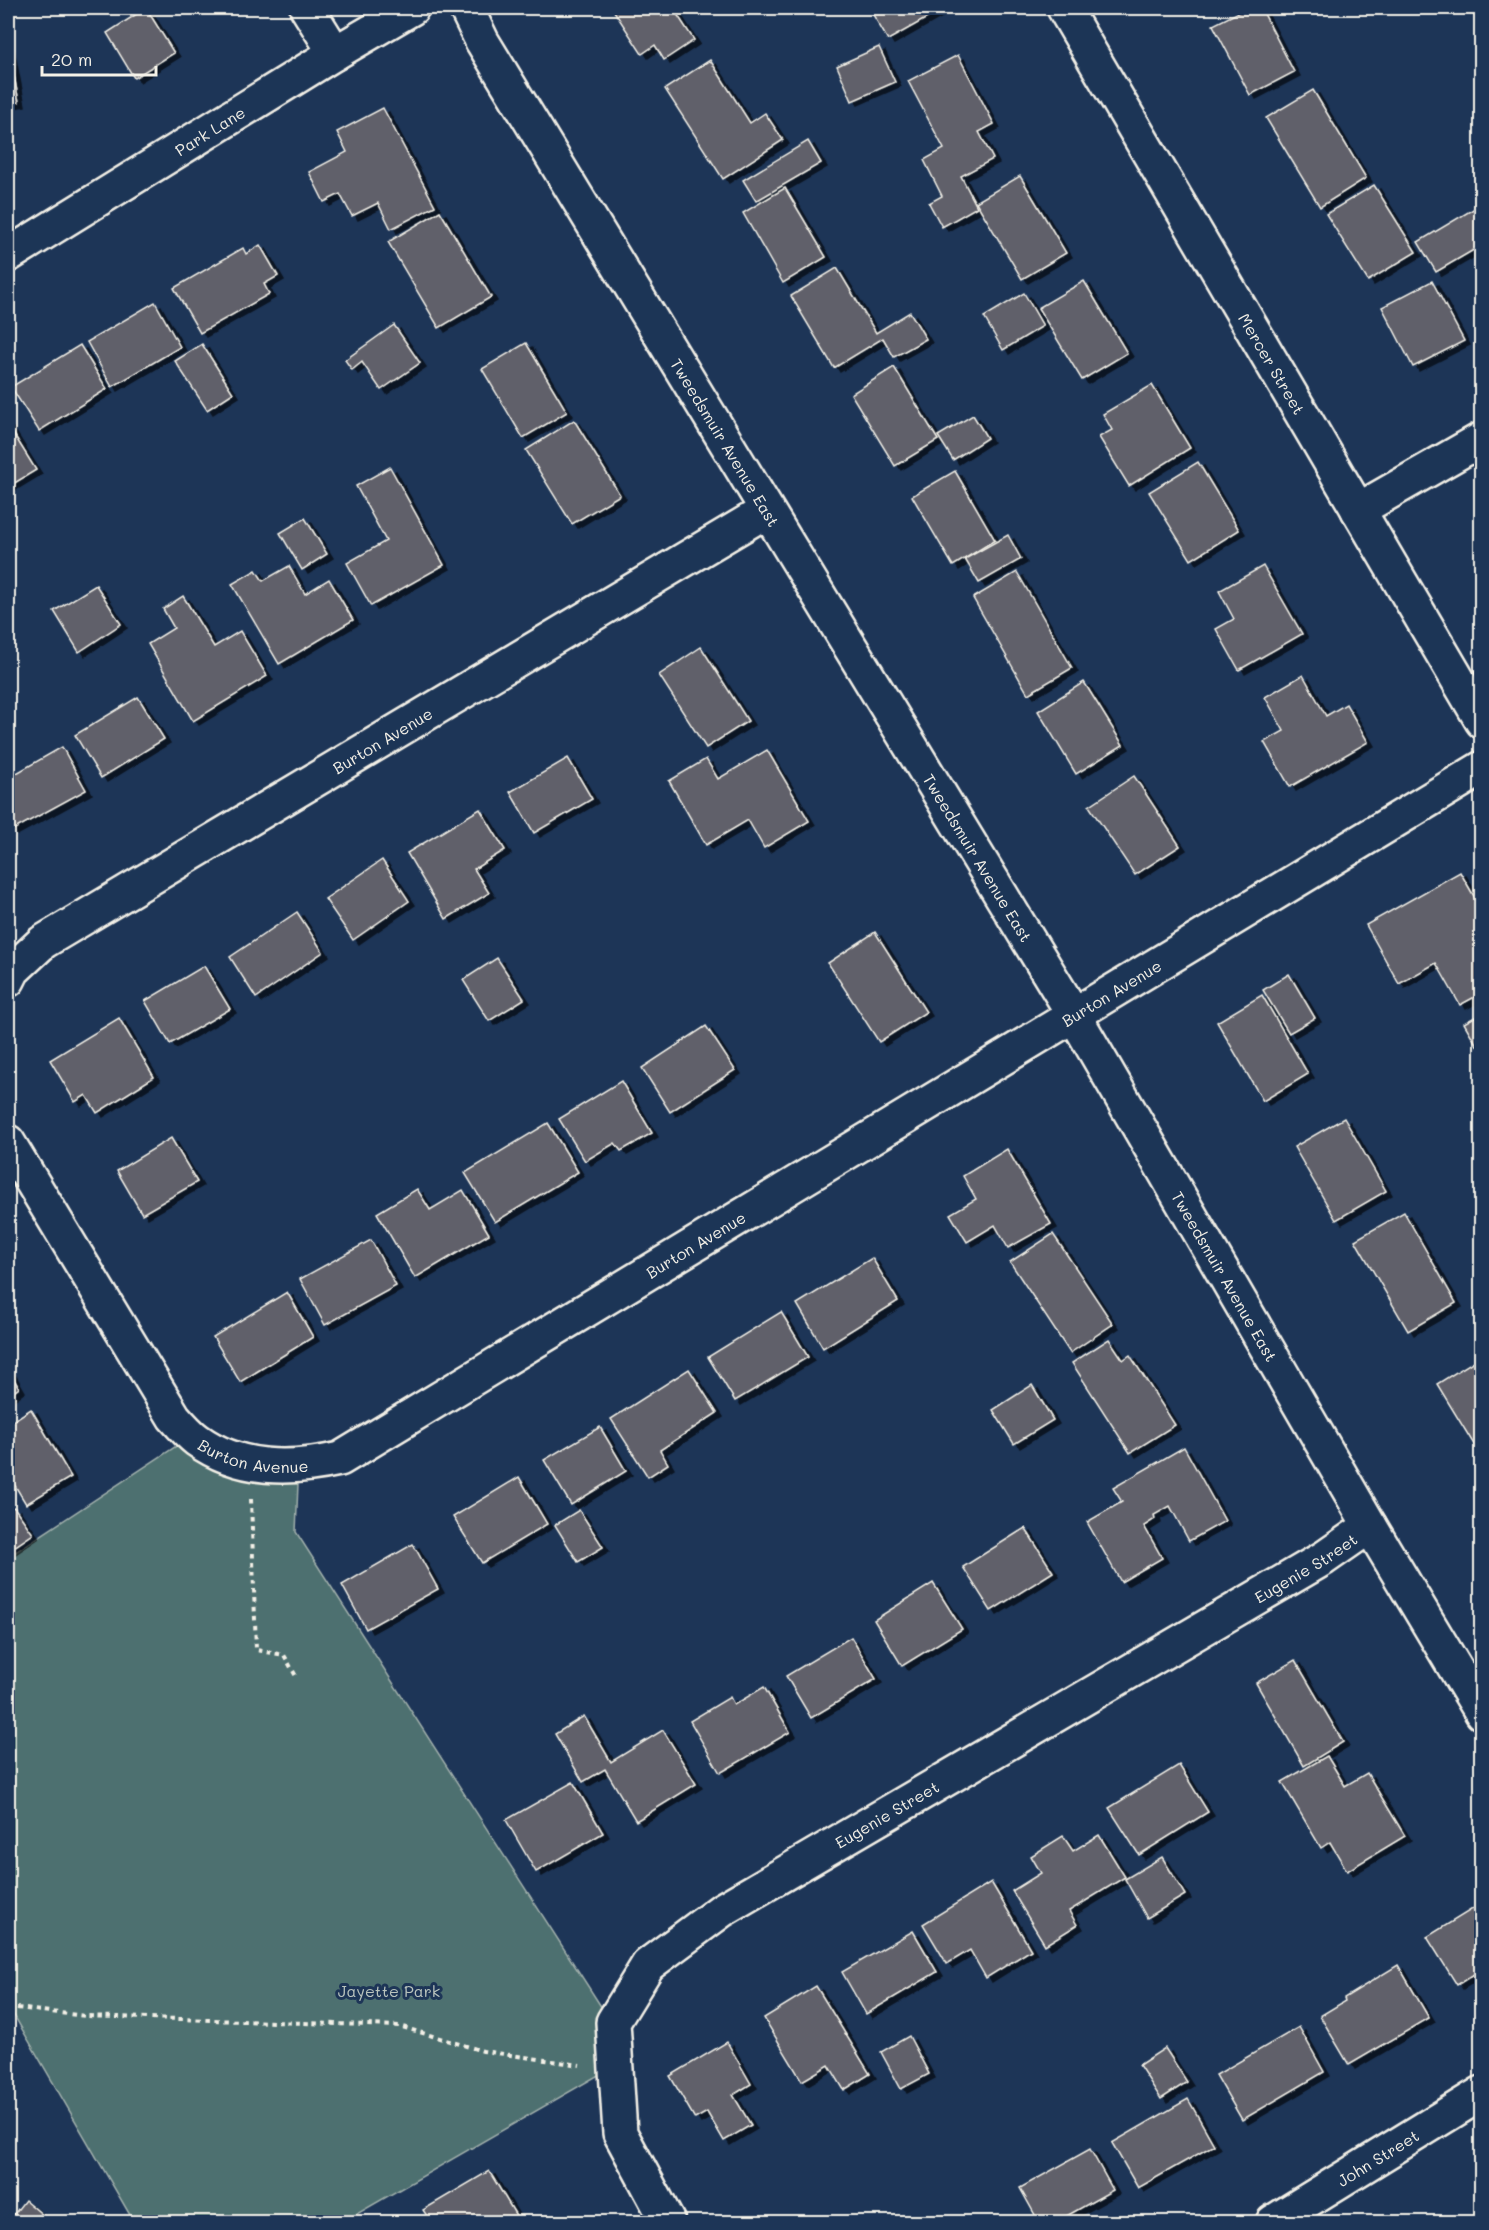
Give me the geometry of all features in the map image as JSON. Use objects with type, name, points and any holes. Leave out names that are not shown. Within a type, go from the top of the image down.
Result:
[{"type":"street","points":[[308,8],[335,53]]},
{"type":"street","name":"Park Lane","points":[[8,255],[412,8]]},
{"type":"street","name":"Tweedsmuir Avenue East","points":[[466,8],[482,42],[1074,1015],[1370,1526],[1482,1713]]},
{"type":"street","name":"Mercer Street","points":[[1064,8],[1482,721]]},
{"type":"street","points":[[1358,510],[1482,439]]},
{"type":"street","name":"Burton Avenue","points":[[8,980],[13,970],[43,942],[766,511]]},
{"type":"street","name":"Burton Avenue","points":[[8,1142],[174,1417],[196,1440],[226,1456],[250,1464],[282,1467],[312,1465],[340,1459],[1482,768]]},
{"type":"street","name":"Eugenie Street","points":[[668,2223],[620,2133],[614,2022],[648,1965],[722,1910],[1324,1558],[1370,1526]]},
{"type":"street","name":"John Street","points":[[1273,2223],[1482,2093]]},
{"type":"path","points":[[250,1464],[256,1650],[284,1655],[297,1678]]},
{"type":"path","points":[[8,2007],[85,2016],[399,2026],[483,2051],[578,2065],[617,2068]]},
{"type":"green space","name":"Jayette Park","points":[[196,1433],[299,1460],[296,1532],[611,2022],[609,2069],[343,2222],[134,2222],[8,2005],[8,1557]]},
{"type":"building","points":[[146,8],[174,53],[134,78],[107,33]]},
{"type":"building","points":[[612,8],[673,8],[694,40],[664,60],[655,45],[642,54]]},
{"type":"building","points":[[869,8],[933,8],[936,13],[888,40]]},
{"type":"building","points":[[1247,8],[1261,8],[1294,72],[1250,95],[1213,25]]},
{"type":"building","points":[[8,45],[19,102],[8,104]]},
{"type":"building","points":[[879,47],[895,82],[852,101],[837,66]]},
{"type":"building","points":[[958,55],[994,124],[979,132],[993,159],[961,176],[977,207],[942,227],[929,203],[942,196],[924,160],[944,149],[908,81]]},
{"type":"building","points":[[710,60],[750,123],[765,113],[783,140],[723,179],[665,89]]},
{"type":"building","points":[[1313,90],[1366,178],[1320,207],[1266,118]]},
{"type":"building","points":[[383,108],[435,206],[391,229],[378,203],[352,216],[340,194],[324,202],[309,172],[347,152],[337,132]]},
{"type":"building","points":[[808,141],[821,163],[756,201],[743,180]]},
{"type":"building","points":[[1020,176],[1066,253],[1022,279],[976,202]]},
{"type":"building","points":[[1374,185],[1416,252],[1368,281],[1326,214]]},
{"type":"building","points":[[785,188],[826,257],[783,283],[743,213]]},
{"type":"building","points":[[1475,208],[1482,219],[1482,245],[1436,272],[1418,242]]},
{"type":"building","points":[[440,211],[491,297],[439,328],[388,242]]},
{"type":"building","points":[[260,245],[278,276],[264,284],[269,294],[200,333],[174,288],[243,248],[246,254]]},
{"type":"building","points":[[837,268],[876,333],[910,312],[926,339],[894,357],[883,338],[834,368],[791,296]]},
{"type":"building","points":[[1084,281],[1127,353],[1082,380],[1038,308]]},
{"type":"building","points":[[1432,281],[1464,341],[1413,367],[1382,307]]},
{"type":"building","points":[[1024,293],[1043,326],[1003,350],[984,317]]},
{"type":"building","points":[[155,302],[180,347],[112,387],[87,342]]},
{"type":"building","points":[[394,325],[420,363],[381,390],[362,362],[352,370],[345,360]]},
{"type":"building","points":[[526,343],[567,412],[523,438],[482,369]]},
{"type":"building","points":[[202,344],[233,393],[207,410],[175,361]]},
{"type":"building","points":[[80,345],[107,389],[39,431],[11,387]]},
{"type":"building","points":[[894,367],[938,440],[895,466],[851,394]]},
{"type":"building","points":[[1152,385],[1190,448],[1129,486],[1099,437],[1112,430],[1103,414]]},
{"type":"building","points":[[973,415],[987,438],[953,460],[938,436]]},
{"type":"building","points":[[574,420],[620,495],[572,524],[526,450]]},
{"type":"building","points":[[8,425],[36,470],[8,487]]},
{"type":"building","points":[[1198,462],[1239,530],[1191,560],[1149,492]]},
{"type":"building","points":[[390,467],[444,565],[371,606],[347,563],[386,541],[356,486]]},
{"type":"building","points":[[955,471],[995,540],[953,566],[912,496]]},
{"type":"building","points":[[305,518],[327,554],[302,570],[280,533]]},
{"type":"building","points":[[1008,535],[1021,559],[979,583],[965,559]]},
{"type":"building","points":[[289,566],[305,594],[329,579],[353,620],[279,664],[232,584],[256,570],[263,581]]},
{"type":"building","points":[[1263,566],[1302,634],[1239,670],[1216,629],[1234,619],[1219,591]]},
{"type":"building","points":[[1017,572],[1072,668],[1028,694],[973,598]]},
{"type":"building","points":[[96,585],[121,624],[79,652],[54,611]]},
{"type":"building","points":[[183,596],[214,647],[240,631],[267,676],[193,721],[148,644],[174,628],[163,609]]},
{"type":"building","points":[[701,647],[748,721],[706,748],[659,675]]},
{"type":"building","points":[[1303,675],[1326,716],[1346,704],[1368,742],[1290,787],[1264,742],[1284,731],[1265,697]]},
{"type":"building","points":[[1084,682],[1123,745],[1076,774],[1038,711]]},
{"type":"building","points":[[138,697],[164,739],[101,778],[75,735]]},
{"type":"building","points":[[62,747],[86,790],[11,831],[8,824],[8,778]]},
{"type":"building","points":[[767,750],[809,821],[764,848],[748,820],[706,845],[669,781],[706,759],[718,779]]},
{"type":"building","points":[[568,758],[592,799],[534,833],[510,792]]},
{"type":"building","points":[[1134,776],[1180,846],[1135,875],[1089,806]]},
{"type":"building","points":[[480,809],[505,850],[474,869],[489,893],[446,919],[407,853]]},
{"type":"building","points":[[382,860],[409,901],[353,940],[325,899]]},
{"type":"building","points":[[1460,872],[1482,910],[1482,993],[1460,1005],[1436,963],[1399,984],[1366,925]]},
{"type":"building","points":[[297,912],[323,952],[256,998],[230,957]]},
{"type":"building","points":[[875,932],[926,1012],[879,1042],[828,963]]},
{"type":"building","points":[[497,958],[524,999],[489,1021],[463,980]]},
{"type":"building","points":[[204,966],[230,1009],[170,1044],[145,1001]]},
{"type":"building","points":[[1289,974],[1315,1018],[1289,1033],[1263,990]]},
{"type":"building","points":[[1262,995],[1308,1074],[1263,1101],[1217,1022]]},
{"type":"building","points":[[1482,1013],[1482,1054],[1464,1023]]},
{"type":"building","points":[[119,1018],[154,1077],[97,1113],[86,1095],[75,1102],[50,1060]]},
{"type":"building","points":[[706,1026],[735,1070],[670,1112],[642,1068]]},
{"type":"building","points":[[621,1081],[652,1133],[621,1151],[615,1143],[585,1161],[559,1119]]},
{"type":"building","points":[[1344,1118],[1386,1191],[1336,1220],[1294,1147]]},
{"type":"building","points":[[548,1123],[578,1172],[495,1222],[465,1173]]},
{"type":"building","points":[[171,1138],[197,1182],[142,1214],[117,1171]]},
{"type":"building","points":[[1007,1149],[1051,1224],[1008,1248],[995,1225],[967,1242],[950,1214],[976,1199],[963,1176]]},
{"type":"building","points":[[417,1189],[430,1210],[463,1190],[489,1234],[415,1278],[377,1213]]},
{"type":"building","points":[[1404,1212],[1456,1303],[1408,1331],[1355,1240]]},
{"type":"building","points":[[1053,1234],[1113,1324],[1070,1353],[1010,1262]]},
{"type":"building","points":[[371,1240],[396,1286],[325,1325],[300,1279]]},
{"type":"building","points":[[872,1258],[898,1301],[823,1348],[797,1304]]},
{"type":"building","points":[[287,1292],[313,1337],[240,1382],[213,1337]]},
{"type":"building","points":[[781,1312],[808,1357],[735,1401],[708,1357]]},
{"type":"building","points":[[1109,1339],[1123,1360],[1130,1355],[1175,1425],[1130,1453],[1072,1363]]},
{"type":"building","points":[[1482,1356],[1482,1456],[1481,1456],[1437,1384]]},
{"type":"building","points":[[8,1369],[19,1388],[8,1396]]},
{"type":"building","points":[[689,1369],[717,1413],[660,1450],[668,1464],[648,1477],[611,1419]]},
{"type":"building","points":[[1032,1385],[1053,1420],[1014,1444],[993,1410]]},
{"type":"building","points":[[31,1409],[71,1477],[26,1504],[8,1474],[8,1424]]},
{"type":"building","points":[[600,1427],[626,1471],[571,1505],[544,1460]]},
{"type":"building","points":[[1184,1447],[1225,1521],[1189,1541],[1170,1506],[1154,1515],[1155,1519],[1144,1526],[1162,1558],[1121,1582],[1087,1522],[1122,1502],[1113,1488]]},
{"type":"building","points":[[519,1477],[547,1524],[482,1563],[453,1517]]},
{"type":"building","points":[[14,1507],[33,1534],[8,1551],[8,1511]]},
{"type":"building","points":[[579,1510],[603,1547],[578,1562],[555,1525]]},
{"type":"building","points":[[1025,1528],[1053,1572],[991,1611],[963,1567]]},
{"type":"building","points":[[413,1544],[438,1589],[366,1629],[342,1585]]},
{"type":"building","points":[[933,1583],[962,1629],[902,1666],[874,1620]]},
{"type":"building","points":[[851,1637],[876,1679],[811,1718],[786,1676]]},
{"type":"building","points":[[1295,1660],[1343,1742],[1304,1766],[1256,1683]]},
{"type":"building","points":[[764,1687],[790,1732],[720,1773],[690,1721],[730,1697],[734,1705]]},
{"type":"building","points":[[584,1716],[611,1762],[663,1730],[696,1784],[636,1821],[605,1769],[583,1782],[555,1734]]},
{"type":"building","points":[[1327,1756],[1345,1786],[1367,1773],[1405,1836],[1347,1871],[1330,1842],[1321,1848],[1282,1782]]},
{"type":"building","points":[[1179,1765],[1208,1812],[1139,1855],[1109,1808]]},
{"type":"building","points":[[573,1782],[603,1833],[536,1872],[506,1820]]},
{"type":"building","points":[[1099,1835],[1125,1877],[1069,1911],[1077,1925],[1045,1945],[1012,1891],[1041,1873],[1031,1856],[1063,1836],[1073,1851]]},
{"type":"building","points":[[1162,1857],[1185,1895],[1147,1918],[1125,1879]]},
{"type":"building","points":[[991,1882],[1031,1950],[986,1978],[970,1950],[947,1964],[923,1924]]},
{"type":"building","points":[[1482,1903],[1482,1969],[1457,1985],[1427,1937]]},
{"type":"building","points":[[913,1931],[937,1972],[866,2014],[842,1972]]},
{"type":"building","points":[[1398,1965],[1429,2018],[1349,2065],[1320,2016],[1345,2001],[1344,1998]]},
{"type":"building","points":[[816,1986],[870,2074],[844,2090],[829,2065],[802,2081],[764,2018]]},
{"type":"building","points":[[1299,2027],[1324,2072],[1242,2120],[1216,2075]]},
{"type":"building","points":[[909,2036],[929,2074],[901,2089],[881,2052]]},
{"type":"building","points":[[727,2042],[751,2084],[733,2095],[751,2125],[724,2141],[707,2112],[695,2119],[670,2076]]},
{"type":"building","points":[[1165,2048],[1187,2082],[1161,2099],[1139,2065]]},
{"type":"building","points":[[1188,2099],[1214,2145],[1138,2188],[1112,2143]]},
{"type":"building","points":[[1090,2149],[1113,2190],[1056,2222],[1039,2222],[1020,2188]]},
{"type":"building","points":[[489,2171],[520,2222],[431,2222],[423,2210]]},
{"type":"building","points":[[25,2200],[51,2222],[8,2222]]}]
